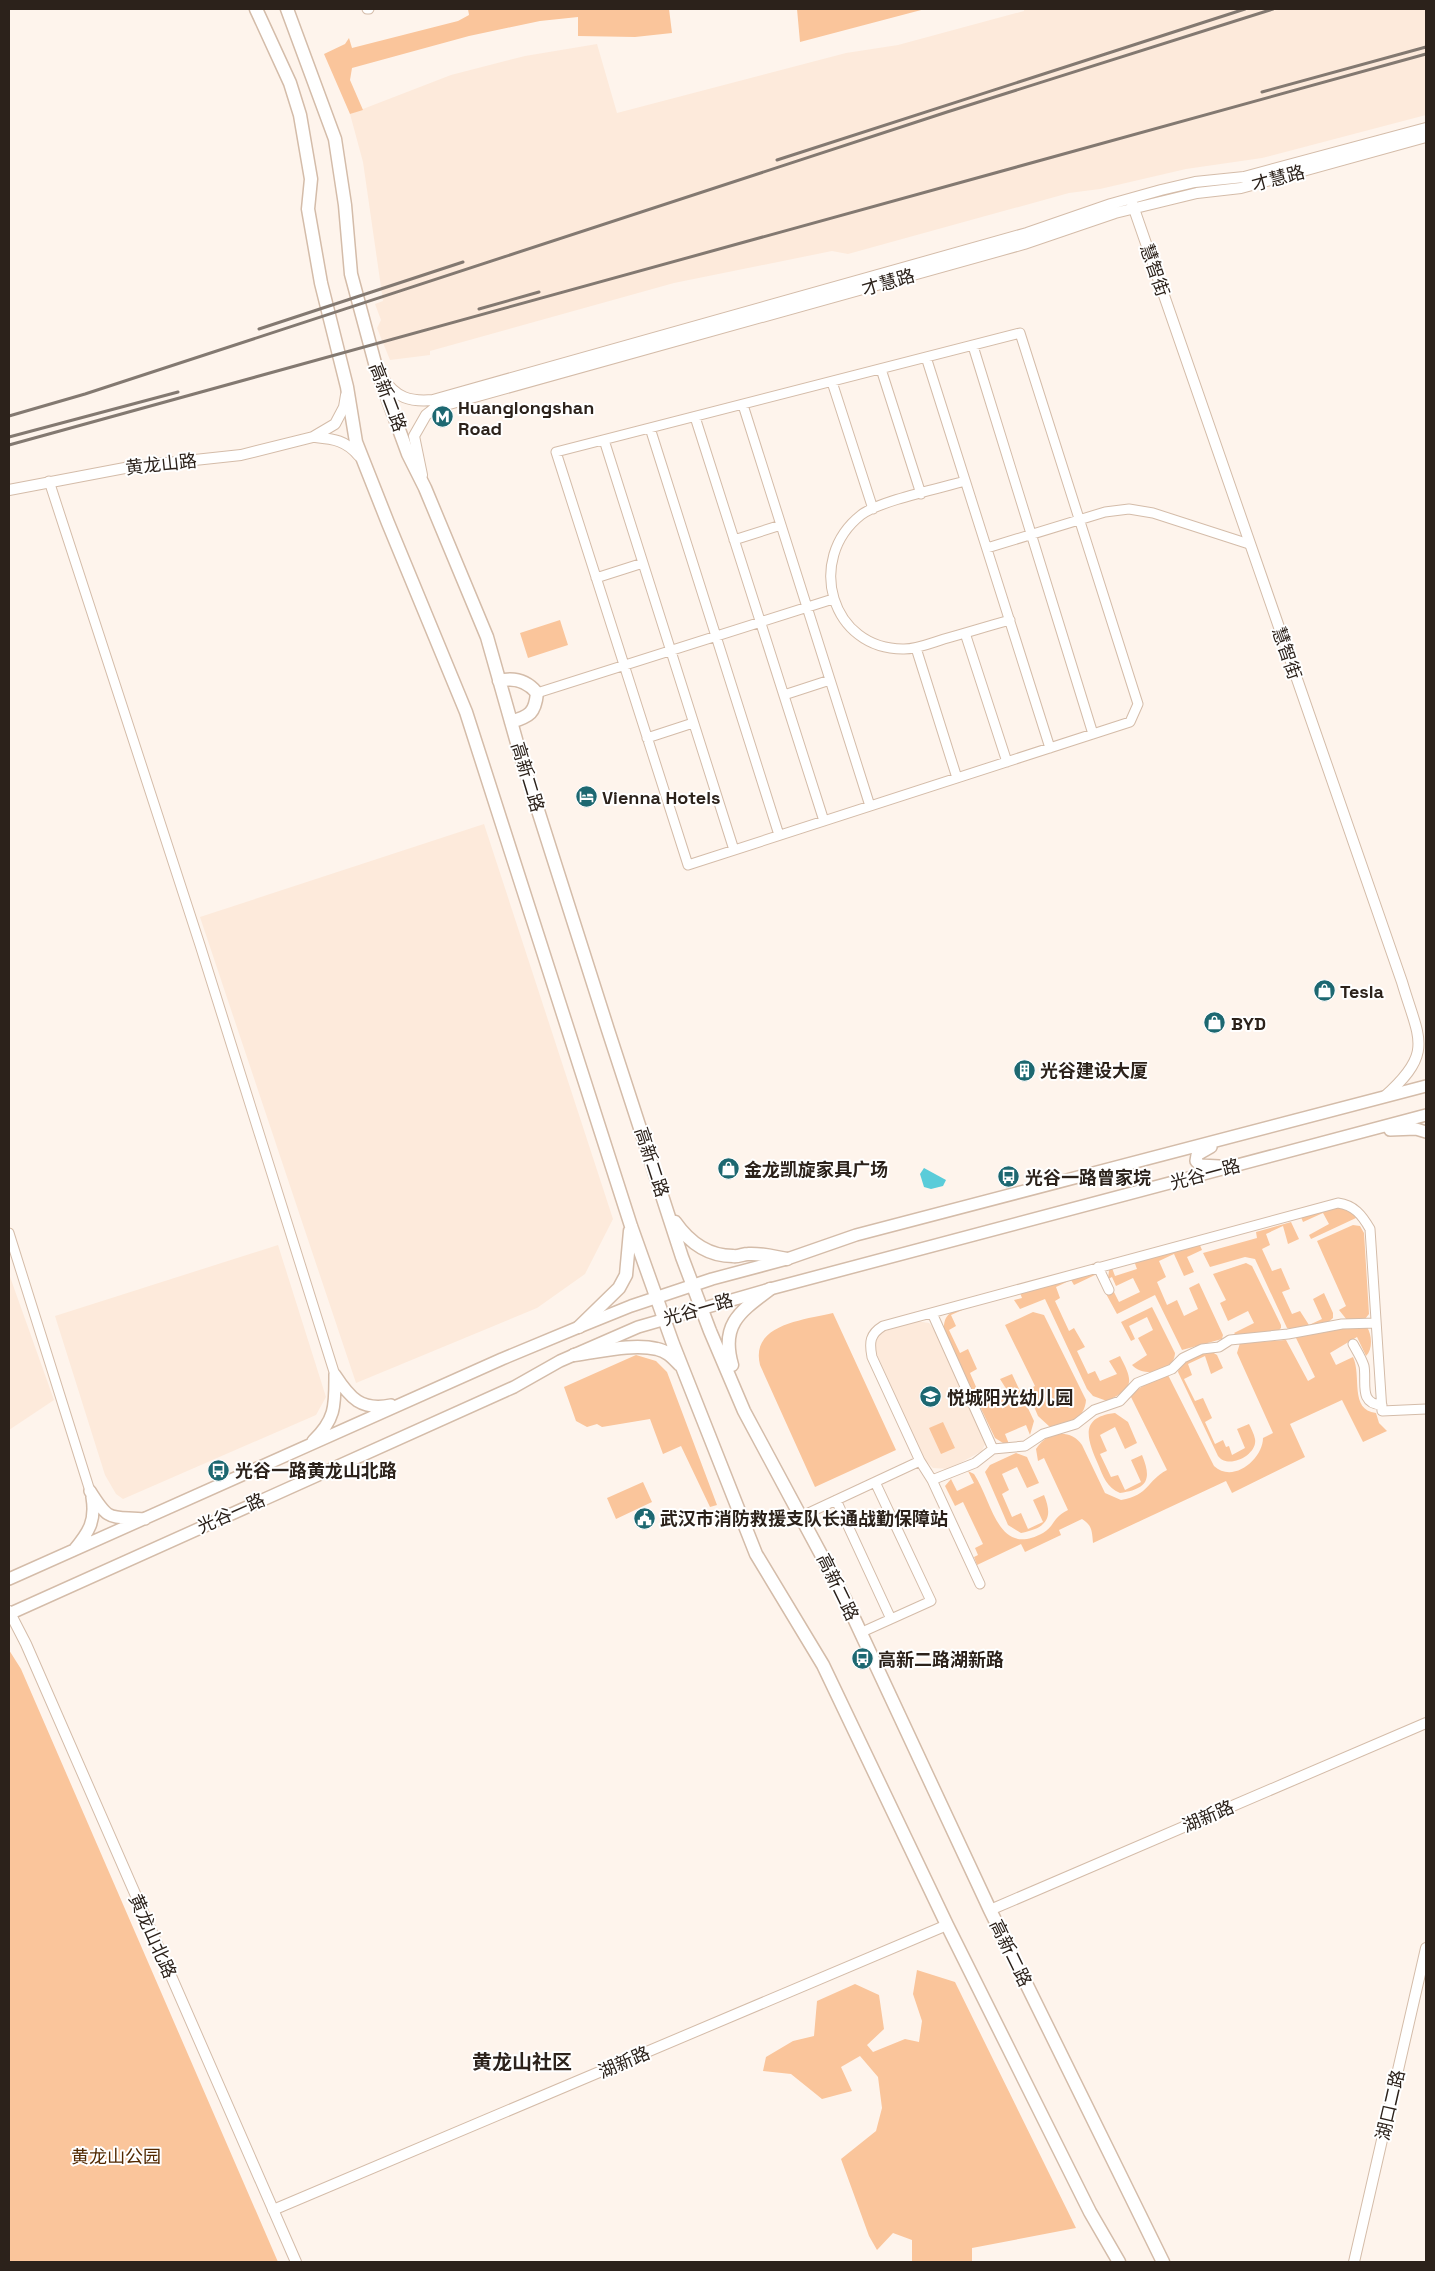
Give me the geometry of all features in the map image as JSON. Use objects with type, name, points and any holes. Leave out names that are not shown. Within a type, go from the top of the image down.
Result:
[{"type":"main road","name":"高新二路","points":[[256,9],[290,83],[300,115],[311,180],[308,208],[321,284],[347,387],[356,442],[369,468],[388,523],[475,738],[631,1226],[664,1319],[756,1554],[823,1666],[947,1926],[1090,2212],[1119,2262]]},
{"type":"main road","name":"高新二路","points":[[287,9],[335,139],[345,205],[351,274],[376,367],[408,454],[425,488],[487,637],[511,722],[693,1286],[744,1411],[802,1516],[860,1633],[990,1910],[1163,2262]]},
{"type":"main road","points":[[499,681],[521,680],[531,685],[537,693],[536,706],[531,714],[511,722]]},
{"type":"main road","name":"光谷一路","points":[[9,1579],[579,1327],[657,1298],[787,1259],[856,1235],[1426,1086]]},
{"type":"main road","name":"光谷一路","points":[[9,1612],[514,1386],[574,1355],[638,1326],[770,1289],[1426,1115]]},
{"type":"main road","points":[[1366,1132],[1416,1129],[1426,1132]]},
{"type":"main road","points":[[1233,1137],[1197,1155],[1196,1161],[1200,1165],[1213,1167],[1242,1165]]},
{"type":"main road","points":[[669,1214],[684,1236],[696,1245],[714,1254],[734,1257],[748,1254],[787,1259]]},
{"type":"main road","points":[[579,1327],[609,1299],[626,1275],[631,1226]]},
{"type":"main road","points":[[744,1411],[728,1351],[730,1330],[739,1313],[770,1289]]},
{"type":"main road","points":[[574,1355],[650,1348],[670,1354],[684,1370]]},
{"type":"main road","points":[[335,1375],[348,1395],[362,1404],[380,1407],[405,1403]]},
{"type":"main road","points":[[309,1446],[326,1429],[332,1416],[335,1401],[335,1375]]},
{"type":"main road","points":[[90,1491],[103,1512],[111,1517],[146,1519]]},
{"type":"main road","points":[[72,1552],[86,1536],[94,1520],[90,1491]]},
{"type":"street","name":"才慧路","points":[[425,488],[414,436],[426,415],[434,408],[1014,246],[1195,182],[1244,177],[1426,128]]},
{"type":"street","name":"才慧路","points":[[376,367],[388,387],[398,396],[407,399],[433,400],[1135,203],[1241,188],[1426,137]]},
{"type":"street","name":"慧智街","points":[[1135,203],[1249,544],[1402,982],[1418,1034],[1418,1058],[1413,1068],[1405,1078],[1383,1097]]},
{"type":"street","name":"慧智街","points":[[1135,203],[1407,980],[1426,1041]]},
{"type":"street","points":[[1020,333],[1138,704],[1130,722],[688,864],[556,452],[973,346],[1020,333]]},
{"type":"street","points":[[973,346],[1093,734]]},
{"type":"street","points":[[926,358],[1050,748]]},
{"type":"street","points":[[881,369],[921,494]]},
{"type":"street","points":[[832,382],[873,509]]},
{"type":"street","name":"黄龙山路","points":[[9,490],[130,467],[241,455],[313,437],[334,424],[344,407],[347,387]]},
{"type":"street","points":[[743,405],[870,806]]},
{"type":"street","points":[[695,417],[824,821]]},
{"type":"street","points":[[650,428],[779,835]]},
{"type":"street","name":"黄龙山路","points":[[313,437],[336,439],[352,447],[369,468]]},
{"type":"street","points":[[604,440],[734,850]]},
{"type":"street","points":[[49,481],[203,954],[335,1375]]},
{"type":"street","points":[[965,481],[873,509],[854,521],[836,545],[831,560],[829,576],[833,598],[843,618],[863,637],[892,648],[916,648],[1010,620]]},
{"type":"street","points":[[987,548],[1116,510],[1140,510],[1249,544]]},
{"type":"street","points":[[734,540],[781,525]]},
{"type":"street","points":[[596,578],[643,563]]},
{"type":"street","points":[[537,693],[833,598]]},
{"type":"street","points":[[965,633],[1007,762]]},
{"type":"street","points":[[916,648],[957,778]]},
{"type":"street","points":[[784,695],[830,680]]},
{"type":"street","points":[[647,738],[693,723]]},
{"type":"street","points":[[980,1584],[932,1480],[920,1461],[872,1356],[869,1344],[874,1332],[883,1326],[1338,1203],[1348,1204],[1363,1218],[1370,1229],[1382,1411],[1426,1409]]},
{"type":"street","points":[[9,1233],[90,1491]]},
{"type":"street","points":[[1098,1267],[1109,1290]]},
{"type":"street","points":[[932,1313],[994,1449]]},
{"type":"street","points":[[932,1480],[975,1463],[994,1449],[1025,1446],[1043,1434],[1076,1424],[1094,1410],[1120,1401],[1137,1383],[1172,1370],[1183,1358],[1202,1349],[1219,1347],[1230,1340],[1288,1334],[1342,1324],[1376,1322]]},
{"type":"street","points":[[1354,1344],[1364,1366],[1365,1390],[1368,1400],[1374,1404],[1382,1405]]},
{"type":"street","points":[[802,1516],[920,1461]]},
{"type":"street","points":[[860,1633],[931,1601],[875,1482]]},
{"type":"street","points":[[836,1500],[891,1619]]},
{"type":"street","name":"黄龙山北路","points":[[9,1612],[296,2262]]},
{"type":"street","name":"湖新路","points":[[990,1910],[1426,1723]]},
{"type":"street","name":"湖新路","points":[[273,2210],[947,1926]]},
{"type":"street","name":"湖口二路","points":[[1354,2262],[1426,1948]]},
{"type":"shaded area","points":[[1024,9],[1426,9],[1426,115],[1262,158],[1186,169],[1100,189],[1069,193],[848,254],[832,251],[674,283],[430,351],[430,355],[390,360],[377,328],[381,320],[375,304],[383,301],[363,162],[350,114],[451,75],[525,56],[597,44],[617,113],[846,53],[898,45],[1024,11]]},
{"type":"shaded area","points":[[484,824],[613,1219],[585,1274],[537,1308],[356,1383],[200,917]]},
{"type":"shaded area","points":[[278,1245],[326,1397],[316,1415],[123,1499],[116,1494],[105,1475],[55,1316]]},
{"type":"shaded area","points":[[9,1274],[54,1400],[9,1430]]},
{"type":"shaded area","name":"悦城阳光幼儿园","points":[[916,1321],[929,1323],[936,1331],[984,1437],[985,1444],[982,1451],[949,1469],[933,1468],[924,1459],[874,1348],[879,1333]]},
{"type":"green space","points":[[468,9],[669,9],[672,33],[635,37],[578,36],[578,17],[540,21],[469,36],[352,68],[350,80],[363,110],[350,114],[324,54],[345,44],[349,38],[352,48],[458,21],[469,15]]},
{"type":"green space","points":[[797,9],[925,9],[800,42]]},
{"type":"green space","points":[[560,620],[568,645],[528,658],[520,633]]},
{"type":"green space","points":[[1339,1206],[1357,1215],[1356,1218],[1311,1239],[1309,1235],[1329,1224],[1323,1213],[1303,1222],[1301,1217]]},
{"type":"green space","points":[[1291,1222],[1299,1239],[1288,1244],[1283,1226],[1266,1234],[1270,1245],[1262,1249],[1272,1271],[1281,1268],[1290,1289],[1282,1292],[1292,1314],[1300,1311],[1309,1325],[1322,1319],[1313,1299],[1324,1293],[1333,1313],[1333,1318],[1326,1324],[1287,1328],[1255,1259],[1245,1257],[1210,1267],[1203,1253],[1257,1238],[1256,1232]]},
{"type":"green space","points":[[1353,1225],[1360,1226],[1364,1233],[1369,1314],[1365,1319],[1347,1320],[1339,1310],[1346,1306],[1317,1241]]},
{"type":"green space","points":[[1199,1243],[1202,1250],[1187,1257],[1194,1272],[1184,1276],[1174,1254],[1159,1261],[1166,1277],[1157,1282],[1167,1305],[1177,1300],[1184,1316],[1198,1309],[1189,1288],[1199,1283],[1223,1335],[1222,1339],[1182,1350],[1155,1295],[1117,1314],[1105,1292],[1112,1288],[1119,1302],[1140,1292],[1133,1278],[1116,1286],[1112,1277],[1108,1279],[1109,1270],[1112,1268],[1115,1276],[1137,1269],[1134,1261]]},
{"type":"green space","points":[[1246,1263],[1252,1266],[1281,1325],[1278,1331],[1236,1335],[1234,1333],[1254,1323],[1248,1311],[1228,1321],[1220,1303],[1226,1300],[1213,1274]]},
{"type":"green space","points":[[1094,1272],[1095,1275],[1074,1285],[1071,1280],[1056,1287],[1060,1298],[1055,1301],[1069,1331],[1074,1328],[1085,1347],[1077,1351],[1088,1374],[1095,1371],[1100,1381],[1117,1374],[1109,1361],[1120,1356],[1129,1378],[1129,1383],[1123,1392],[1107,1401],[1093,1396],[1087,1389],[1045,1299],[1020,1309],[1014,1300],[1022,1298],[1020,1293]]},
{"type":"green space","points":[[969,1307],[951,1315],[956,1326],[949,1330],[960,1353],[968,1349],[977,1369],[970,1373],[980,1396],[988,1393],[993,1403],[1010,1395],[1000,1379],[1012,1374],[1034,1421],[1030,1435],[1026,1425],[1005,1434],[1009,1444],[995,1438],[944,1331],[945,1320],[950,1313]]},
{"type":"green space","points":[[1152,1307],[1175,1353],[1170,1365],[1164,1369],[1151,1372],[1137,1369],[1132,1365],[1147,1355],[1138,1338],[1153,1330],[1147,1317],[1129,1326],[1135,1339],[1131,1341],[1121,1322]]},
{"type":"green space","points":[[1033,1312],[1044,1315],[1086,1400],[1079,1417],[1064,1426],[1051,1428],[1038,1416],[1027,1390],[1035,1386],[1005,1325]]},
{"type":"green space","points":[[833,1313],[896,1450],[815,1487],[760,1365],[759,1351],[763,1341],[771,1332],[782,1326]]},
{"type":"green space","points":[[1342,1327],[1367,1327],[1369,1330],[1371,1346],[1366,1356],[1357,1337],[1330,1353],[1336,1365],[1353,1357],[1357,1373],[1359,1399],[1362,1406],[1368,1411],[1376,1413],[1379,1423],[1387,1431],[1363,1442],[1342,1400],[1290,1424],[1305,1457],[1232,1493],[1226,1481],[1093,1543],[1091,1529],[1082,1519],[1059,1530],[1061,1535],[1025,1552],[1021,1544],[977,1565],[974,1557],[978,1555],[975,1548],[983,1544],[963,1502],[955,1506],[945,1486],[951,1479],[957,1491],[974,1483],[968,1471],[974,1474],[992,1512],[1006,1533],[1015,1538],[1028,1539],[1050,1528],[1059,1516],[1068,1510],[1044,1458],[1038,1461],[1036,1449],[1046,1439],[1058,1434],[1065,1434],[1077,1439],[1082,1445],[1105,1493],[1121,1500],[1137,1495],[1167,1470],[1130,1395],[1147,1383],[1168,1375],[1214,1466],[1222,1471],[1238,1471],[1253,1461],[1262,1446],[1263,1438],[1273,1433],[1237,1353],[1240,1343],[1286,1340],[1308,1381],[1315,1377],[1296,1338],[1299,1335]]},
{"type":"green space","points":[[1212,1352],[1217,1355],[1223,1368],[1211,1374],[1205,1356],[1188,1364],[1192,1375],[1184,1379],[1195,1401],[1203,1398],[1212,1418],[1205,1422],[1215,1444],[1223,1440],[1226,1447],[1229,1446],[1232,1455],[1245,1448],[1237,1429],[1249,1424],[1255,1437],[1255,1445],[1247,1455],[1235,1461],[1223,1460],[1218,1456],[1178,1372],[1186,1360],[1196,1355]]},
{"type":"green space","points":[[636,1355],[656,1361],[667,1372],[717,1505],[710,1507],[681,1446],[663,1454],[650,1419],[602,1427],[597,1424],[587,1427],[576,1421],[564,1387]]},
{"type":"green space","points":[[1115,1413],[1128,1422],[1137,1443],[1125,1449],[1115,1427],[1100,1435],[1107,1451],[1100,1454],[1111,1477],[1118,1475],[1125,1490],[1141,1482],[1131,1460],[1142,1455],[1147,1470],[1147,1477],[1142,1486],[1120,1493],[1109,1485],[1104,1477],[1089,1438],[1091,1424],[1096,1419],[1103,1415]]},
{"type":"green space","points":[[943,1422],[955,1448],[941,1454],[929,1428]]},
{"type":"green space","points":[[1016,1453],[1027,1457],[1039,1483],[1027,1488],[1017,1467],[1002,1474],[1009,1490],[1002,1494],[1012,1517],[1021,1513],[1028,1529],[1043,1522],[1033,1500],[1044,1495],[1048,1510],[1046,1521],[1042,1525],[1021,1533],[1008,1525],[985,1472],[990,1465]]},
{"type":"green space","points":[[643,1482],[652,1502],[616,1519],[607,1498]]},
{"type":"green space","name":"黄龙山公园","points":[[9,1650],[21,1669],[278,2262],[9,2262]]},
{"type":"green space","points":[[917,1970],[955,1982],[1076,2228],[972,2248],[972,2262],[912,2262],[912,2240],[893,2233],[877,2250],[869,2236],[841,2159],[876,2131],[882,2108],[878,2077],[860,2056],[841,2067],[852,2091],[822,2099],[791,2074],[763,2071],[766,2057],[793,2041],[814,2036],[817,2001],[855,1984],[879,1995],[884,2029],[867,2045],[873,2052],[905,2039],[919,2042],[922,2021],[913,1994]]},
{"type":"water","points":[[924,1168],[946,1180],[943,1186],[931,1189],[924,1187],[920,1174]]},
{"type":"railway","points":[[777,160],[1245,9]]},
{"type":"railway","points":[[9,416],[85,394],[947,112],[1273,9]]},
{"type":"railway","points":[[1262,92],[1426,47]]},
{"type":"railway","points":[[9,445],[1426,54]]},
{"type":"railway","points":[[259,329],[463,262]]},
{"type":"railway","points":[[479,309],[539,292]]},
{"type":"railway","points":[[9,437],[178,392]]},
{"type":"place","name":"Huanglongshan Road","points":[[442,417]]},
{"type":"place","name":"Vienna Hotels","points":[[586,797]]},
{"type":"place","name":"Tesla","points":[[1324,991]]},
{"type":"place","name":"BYD","points":[[1215,1023]]},
{"type":"place","name":"光谷建设大厦","points":[[1024,1070]]},
{"type":"place","name":"金龙凯旋家具广场","points":[[728,1169]]},
{"type":"place","name":"光谷一路曾家垸","points":[[1009,1177]]},
{"type":"place","name":"悦城阳光幼儿园","points":[[931,1397]]},
{"type":"place","name":"光谷一路黄龙山北路","points":[[219,1470]]},
{"type":"place","name":"武汉市消防救援支队长通战勤保障站","points":[[644,1518]]},
{"type":"place","name":"高新二路湖新路","points":[[862,1659]]},
{"type":"district","name":"黄龙山社区","points":[[522,2062]]}]
